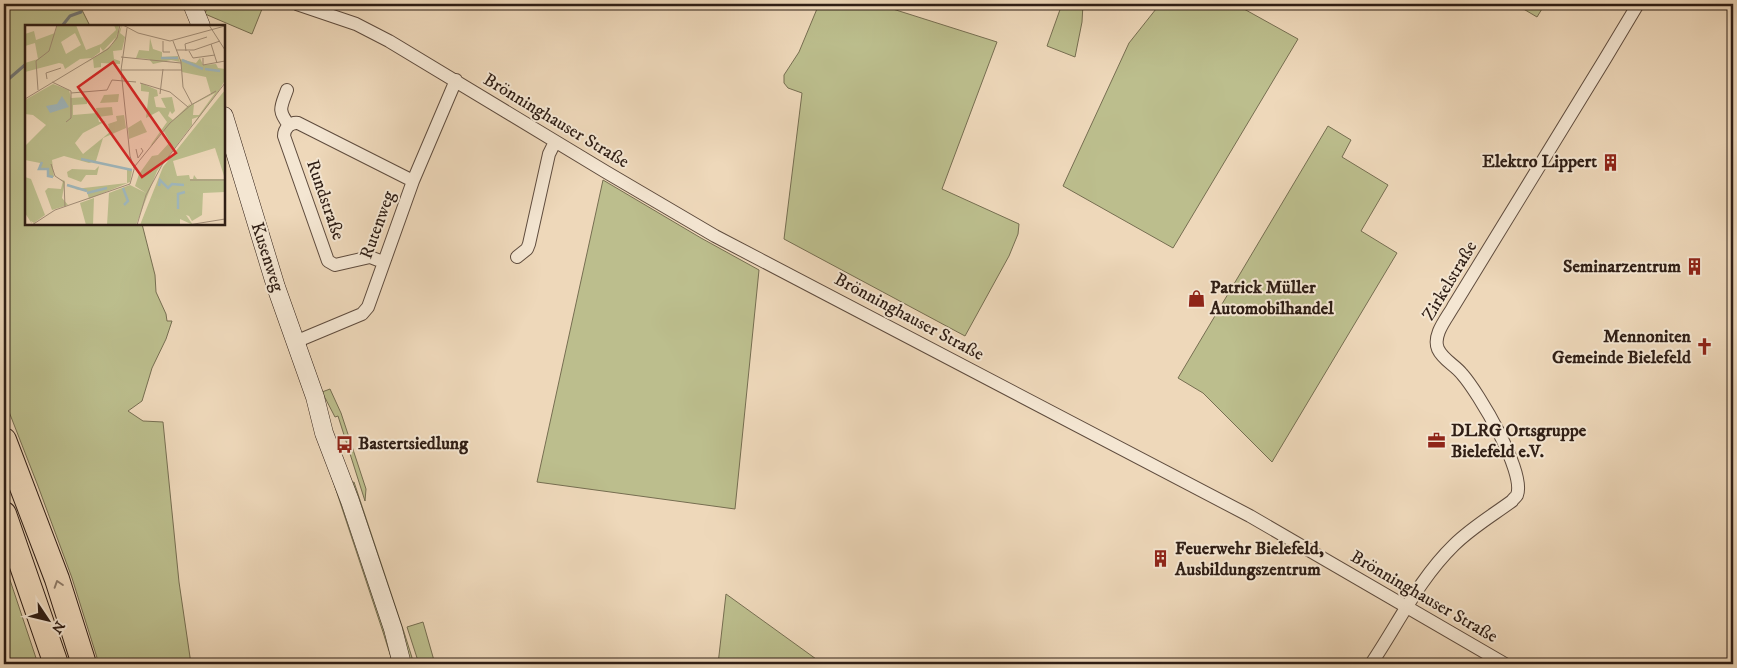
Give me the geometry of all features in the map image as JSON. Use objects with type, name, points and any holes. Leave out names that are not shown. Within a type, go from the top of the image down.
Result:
[{"type":"highway","points":[[4,440],[57,579],[84,664]]},
{"type":"highway","points":[[4,514],[56,664]]},
{"type":"street","points":[[186,4],[193,25]]},
{"type":"street","points":[[192,4],[201,25]]},
{"type":"street","name":"Brönninghauser Straße","points":[[297,4],[356,24],[456,80],[555,142],[715,236],[1250,516],[1505,664]]},
{"type":"street","name":"Zirkelstraße","points":[[1371,664],[1422,583],[1441,559],[1467,534],[1512,501],[1516,495],[1518,486],[1510,459],[1486,406],[1461,372],[1444,358],[1438,348],[1437,339],[1440,330],[1638,4]]},
{"type":"street","name":"Rutenweg","points":[[295,342],[366,311],[413,181],[456,80]]},
{"type":"street","name":"Rundstraße","points":[[287,90],[280,111],[282,117],[289,125]]},
{"type":"street","name":"Kusenweg","points":[[225,120],[250,207],[315,396],[324,434],[350,501],[393,629],[402,664]]},
{"type":"street","name":"Rundstraße","points":[[383,262],[370,257],[335,266],[328,261],[284,136],[285,130],[295,122],[302,124],[413,181]]},
{"type":"street","points":[[517,257],[527,250],[529,244],[549,154],[555,142]]},
{"type":"green space","points":[[4,4],[79,4],[90,25],[25,25],[25,225],[142,225],[155,275],[156,292],[166,314],[167,321],[172,321],[166,339],[152,368],[142,401],[128,411],[143,421],[163,422],[179,582],[191,664],[99,664],[72,578],[4,399]]},
{"type":"green space","points":[[208,4],[264,4],[252,34],[205,14]]},
{"type":"green space","points":[[819,4],[877,4],[997,42],[942,189],[1019,224],[1018,234],[1009,256],[965,336],[784,239],[802,93],[788,88],[784,83],[784,75],[799,52]]},
{"type":"green space","points":[[1062,4],[1083,4],[1082,22],[1075,57],[1047,46]]},
{"type":"green space","points":[[1160,4],[1235,4],[1298,39],[1173,248],[1063,186],[1129,43]]},
{"type":"green space","points":[[1515,4],[1545,4],[1537,17]]},
{"type":"green space","points":[[1328,126],[1351,140],[1342,157],[1388,185],[1361,231],[1397,253],[1272,462],[1203,393],[1178,378]]},
{"type":"green space","points":[[603,180],[759,270],[735,509],[537,482]]},
{"type":"green space","points":[[330,389],[341,413],[366,489],[365,501],[338,416],[335,417],[322,392]]},
{"type":"green space","points":[[336,474],[397,664],[393,664],[331,475]]},
{"type":"green space","points":[[354,482],[414,664],[408,664],[351,483]]},
{"type":"green space","points":[[4,562],[38,664],[4,664]]},
{"type":"green space","points":[[726,594],[823,664],[718,664]]},
{"type":"green space","points":[[423,622],[435,664],[419,664],[407,627]]},
{"type":"waterway","points":[[63,25],[70,16],[81,12]]},
{"type":"waterway","points":[[4,83],[25,65]]},
{"type":"place","name":"Elektro Lippert","points":[[1611,162]]},
{"type":"place","name":"Seminarzentrum","points":[[1695,267]]},
{"type":"place","name":"Patrick Müller Automobilhandel","points":[[1196,298]]},
{"type":"place","name":"Mennoniten Gemeinde Bielefeld","points":[[1705,347]]},
{"type":"place","name":"DLRG Ortsgruppe Bielefeld e.V.","points":[[1437,441]]},
{"type":"place","name":"Bastertsiedlung","points":[[344,444]]},
{"type":"place","name":"Feuerwehr Bielefeld, Ausbildungszentrum","points":[[1161,559]]}]
